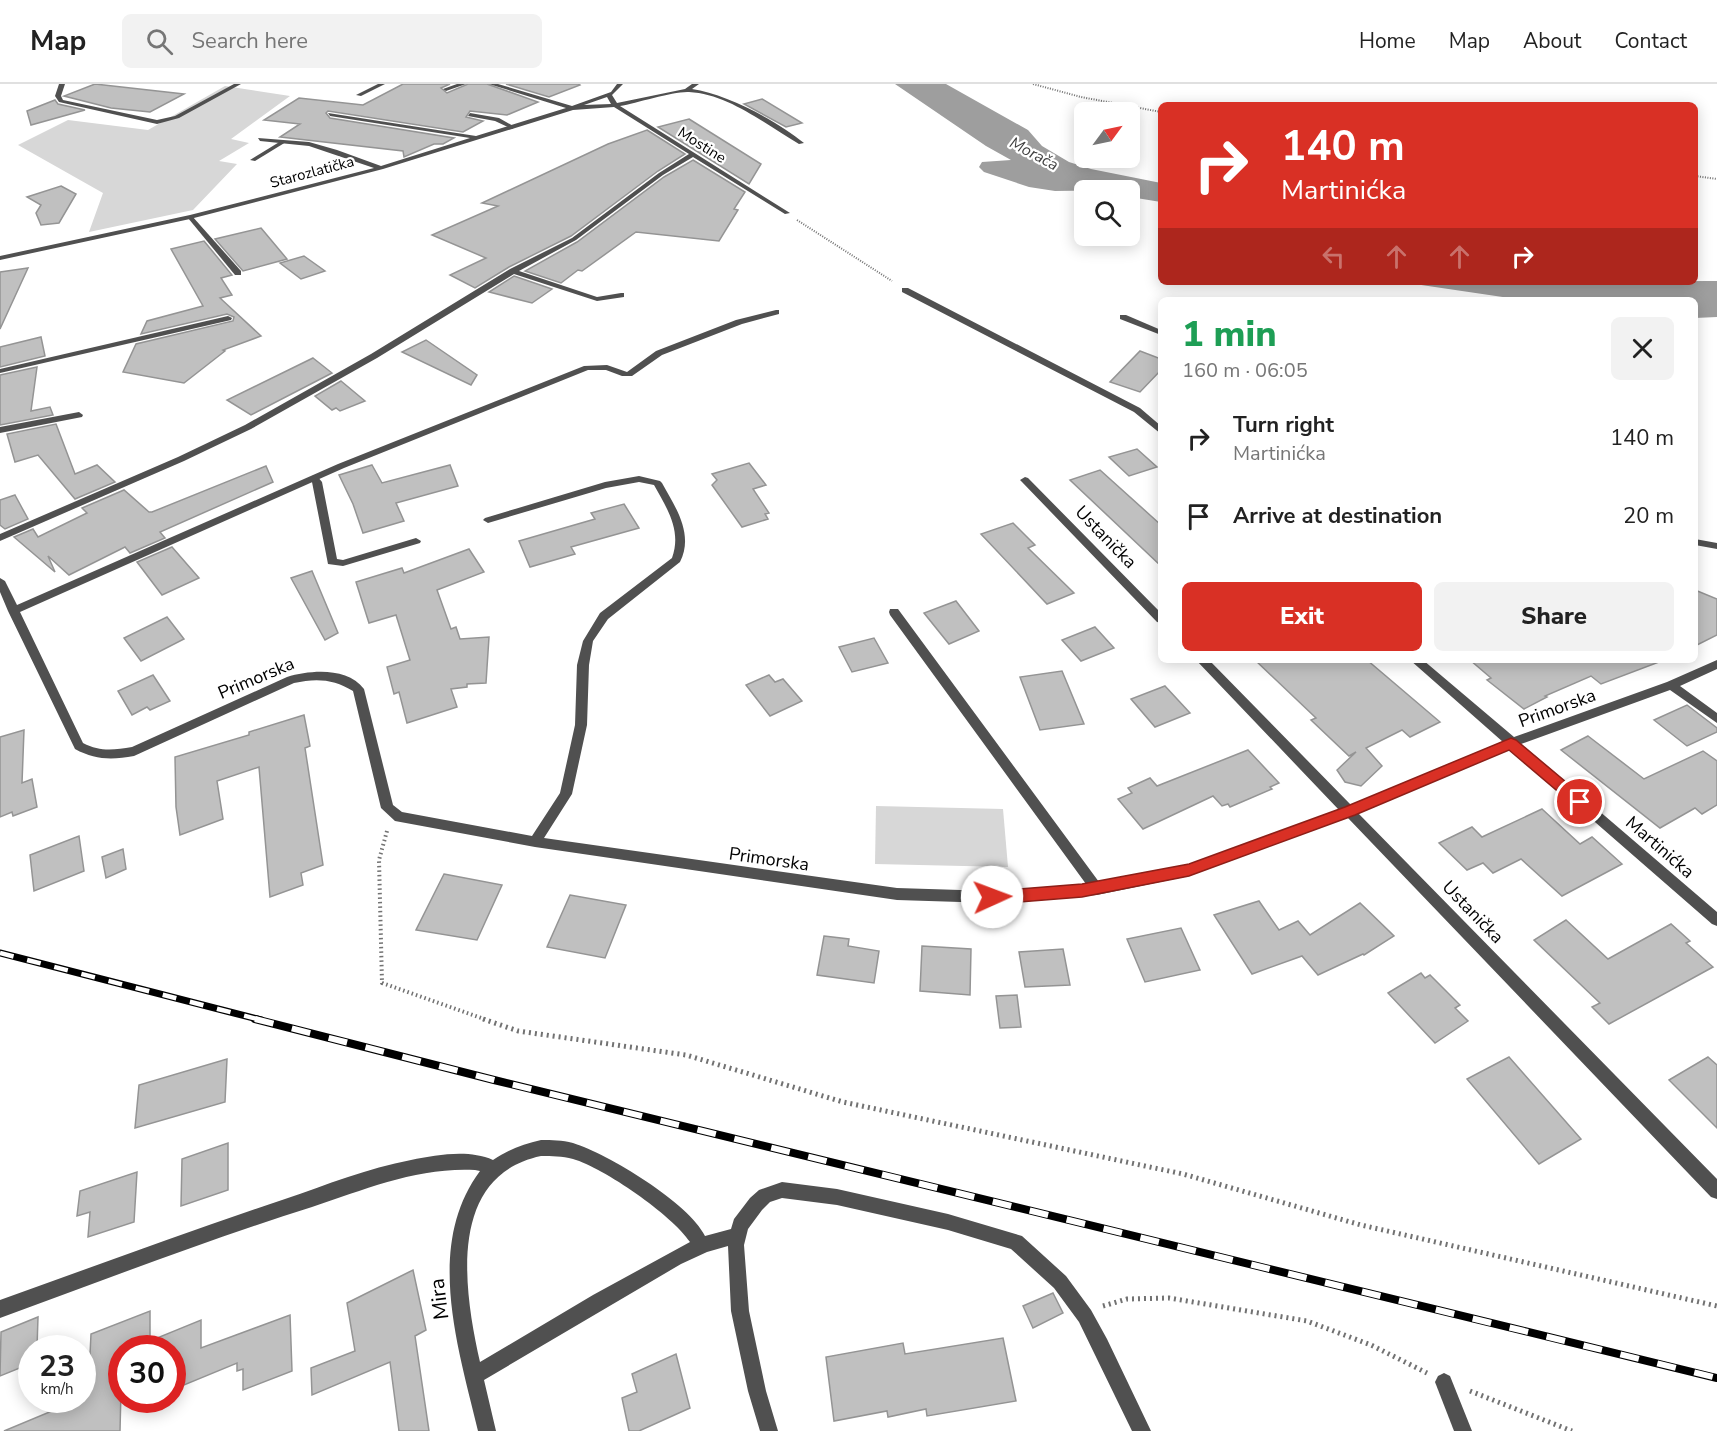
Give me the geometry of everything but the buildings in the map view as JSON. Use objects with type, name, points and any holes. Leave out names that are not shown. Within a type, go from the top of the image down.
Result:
[{"type":"street","points":[[62,84],[58,96],[61,101],[152,122],[171,120],[237,84]]},
{"type":"street","points":[[359,95],[382,84]]},
{"type":"street","points":[[446,89],[463,84]]},
{"type":"street","points":[[492,84],[572,108],[615,105],[687,90],[701,91],[728,101],[801,142]]},
{"type":"street","name":"Starozlatička","points":[[0,258],[190,217],[381,168],[609,95],[620,84]]},
{"type":"street","points":[[687,90],[696,84]]},
{"type":"street","name":"Mostine","points":[[609,95],[615,105],[787,213]]},
{"type":"street","points":[[330,114],[477,137]]},
{"type":"street","points":[[470,115],[497,119],[512,127]]},
{"type":"street","points":[[260,139],[335,151],[381,168]]},
{"type":"street","points":[[253,160],[283,142]]},
{"type":"street","points":[[0,538],[181,459],[248,427],[374,356],[513,270],[574,239],[661,174],[692,155]]},
{"type":"street","points":[[190,217],[238,273]]},
{"type":"street","points":[[513,270],[597,299],[621,296]]},
{"type":"street","points":[[905,290],[1117,399],[1143,414],[1158,428]]},
{"type":"street","points":[[13,611],[314,478],[587,368],[607,367],[622,374],[629,374],[659,354],[739,322],[776,312]]},
{"type":"street","points":[[1123,317],[1158,332]]},
{"type":"street","points":[[0,371],[228,318]]},
{"type":"street","points":[[0,430],[79,415]]},
{"type":"street","points":[[314,478],[317,482],[332,562],[343,562],[416,541]]},
{"type":"street","points":[[488,520],[575,496],[604,485],[639,479],[657,483],[681,530],[682,548],[676,560],[604,616],[588,641],[583,665],[581,724],[566,794],[535,842]]},
{"type":"street","name":"Ustanička","points":[[1025,480],[1158,616]]},
{"type":"street","points":[[1698,543],[1717,546]]},
{"type":"street","name":"Primorska","points":[[0,581],[79,746],[91,754],[108,756],[134,751],[291,680],[313,674],[333,676],[348,681],[358,689],[387,808],[399,817],[535,842],[897,894],[992,897],[1097,889],[1189,870],[1350,811],[1511,743],[1671,685],[1717,664]]},
{"type":"street","points":[[894,612],[1097,889]]},
{"type":"street","name":"Ustanička","points":[[1205,663],[1717,1191]]},
{"type":"street","name":"Martinićka","points":[[1419,663],[1717,920]]},
{"type":"street","points":[[1671,685],[1717,719]]},
{"type":"street","points":[[0,1309],[230,1225],[402,1170],[459,1162],[492,1166],[494,1169],[507,1159],[536,1148],[572,1150],[618,1174],[667,1206],[695,1232],[701,1246]]},
{"type":"street","name":"Mira","points":[[487,1431],[461,1310],[457,1260],[463,1223],[470,1201],[494,1169]]},
{"type":"street","points":[[769,1431],[757,1391],[740,1311],[736,1257],[737,1236],[744,1218],[756,1204],[765,1196],[782,1190],[837,1197],[948,1222],[1016,1242],[1060,1282],[1085,1316],[1142,1431]]},
{"type":"street","points":[[475,1375],[588,1306],[701,1246],[725,1237],[737,1236]]},
{"type":"street","points":[[1444,1382],[1463,1431]]},
{"type":"path","points":[[1033,84],[1081,97],[1158,111]]},
{"type":"path","points":[[1698,176],[1717,179]]},
{"type":"path","points":[[787,213],[905,290]]},
{"type":"path","points":[[392,813],[379,860],[382,983],[518,1031],[686,1055],[843,1101],[1183,1174],[1361,1225],[1717,1306]]},
{"type":"path","points":[[1085,1316],[1101,1306],[1127,1299],[1169,1298],[1307,1321],[1371,1345],[1444,1382],[1572,1431]]},
{"type":"shaded area","points":[[225,86],[290,96],[231,139],[249,143],[219,161],[237,164],[193,210],[89,232],[103,193],[18,145],[68,120],[148,130]]},
{"type":"shaded area","points":[[876,806],[1003,809],[1008,867],[875,864]]},
{"type":"water","name":"Morača","points":[[895,84],[946,84],[1028,130],[1042,146],[1074,164],[1074,168],[1088,168],[1158,182],[1158,202],[1140,199],[1140,180],[1074,180],[1074,191],[1055,191],[1029,187],[984,172],[979,167],[982,162],[1011,160],[986,146]]},
{"type":"water","points":[[1698,281],[1717,281],[1717,317],[1698,318],[1698,297],[1503,297],[1421,285],[1698,285]]},
{"type":"railway","points":[[0,953],[261,1020]]},
{"type":"railway","points":[[255,1019],[494,1080],[1717,1378]]},
{"type":"route","points":[[992,897],[1082,891],[1163,877],[1189,870],[1350,811],[1511,743],[1580,802]]}]
